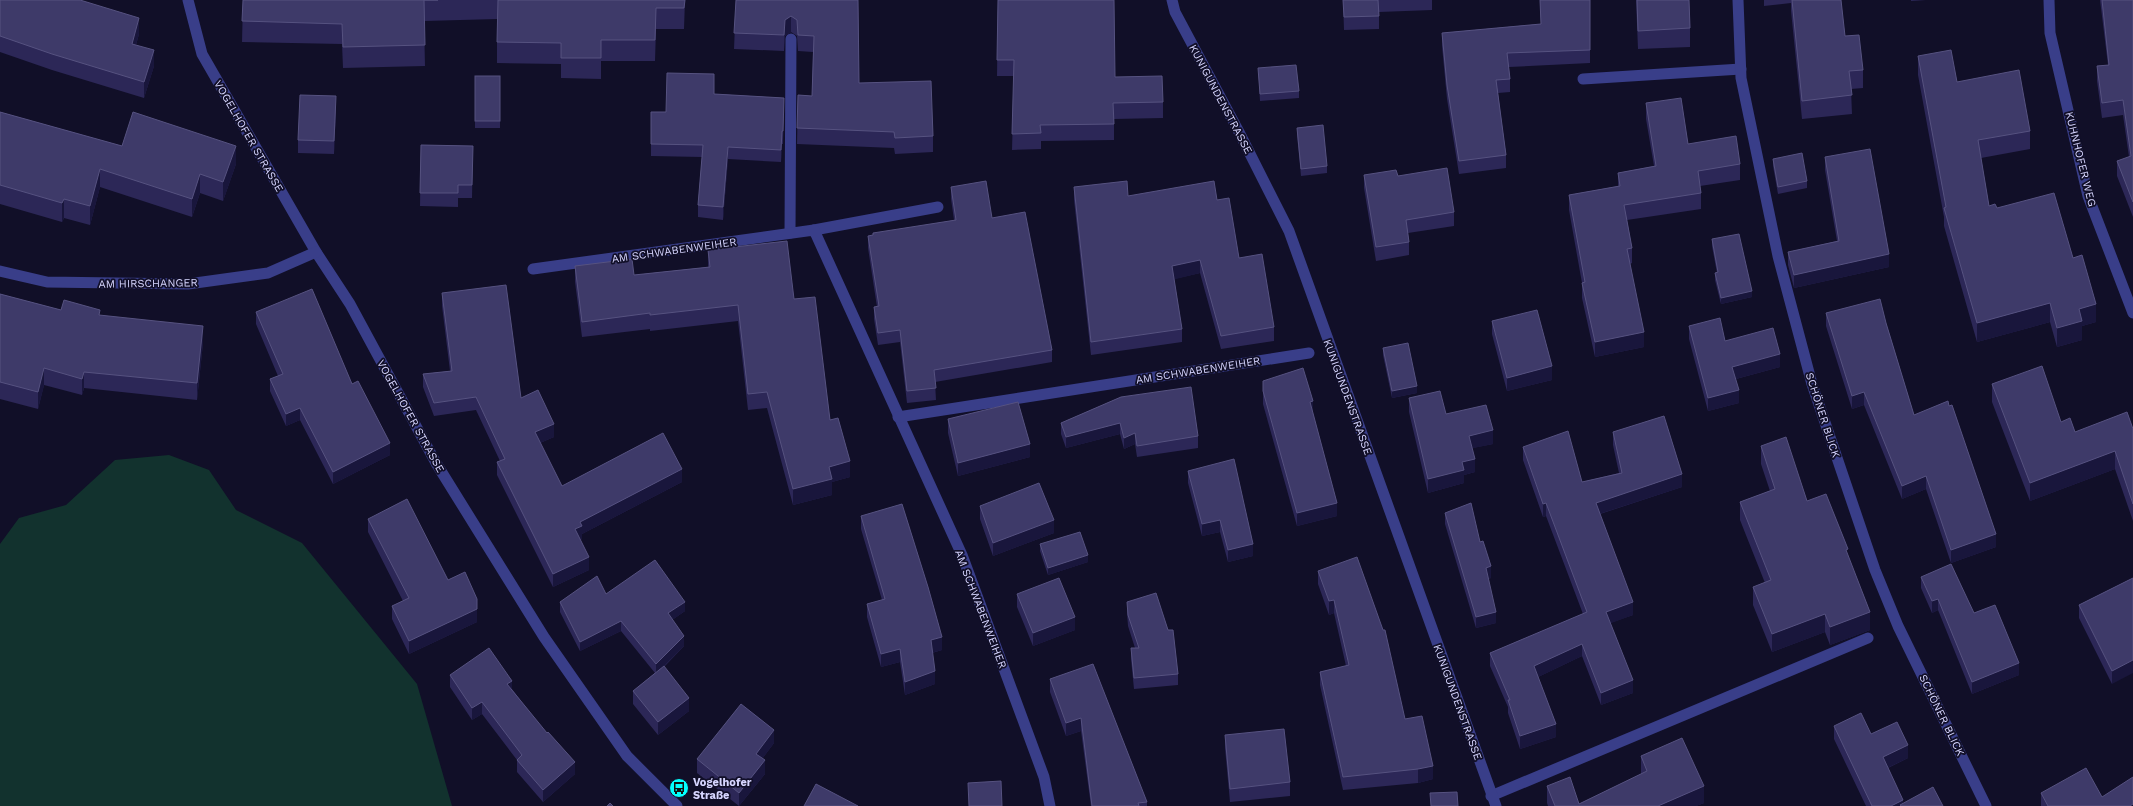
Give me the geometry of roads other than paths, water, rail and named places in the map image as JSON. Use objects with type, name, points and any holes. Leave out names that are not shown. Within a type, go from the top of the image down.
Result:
[{"type":"street","name":"VOGELHOFER STRASSE","points":[[188,0],[202,54],[316,252],[350,304],[436,463],[544,637],[627,756],[677,806]]},
{"type":"street","name":"KUNIGUNDENSTRASSE","points":[[1172,0],[1175,12],[1240,132],[1289,231],[1494,801]]},
{"type":"street","name":"SCHÖNER BLICK","points":[[1738,0],[1741,78],[1778,256],[1812,384],[1878,577],[1898,626],[1986,806]]},
{"type":"street","name":"KUHNHOFER WEG","points":[[2048,0],[2050,33],[2088,196],[2133,313]]},
{"type":"street","points":[[790,233],[791,38]]},
{"type":"street","points":[[1583,79],[1741,69]]},
{"type":"street","name":"AM SCHWABENWEIHER","points":[[533,269],[814,230],[938,207]]},
{"type":"street","name":"AM SCHWABENWEIHER","points":[[814,230],[962,555],[1044,777],[1050,806]]},
{"type":"street","name":"AM HIRSCHANGER","points":[[0,271],[47,282],[188,284],[268,273],[316,252]]},
{"type":"street","name":"AM SCHWABENWEIHER","points":[[898,417],[1309,353]]},
{"type":"street","points":[[1494,801],[1868,638]]},
{"type":"place","name":"Vogelhofer Straße","points":[[679,788]]}]
